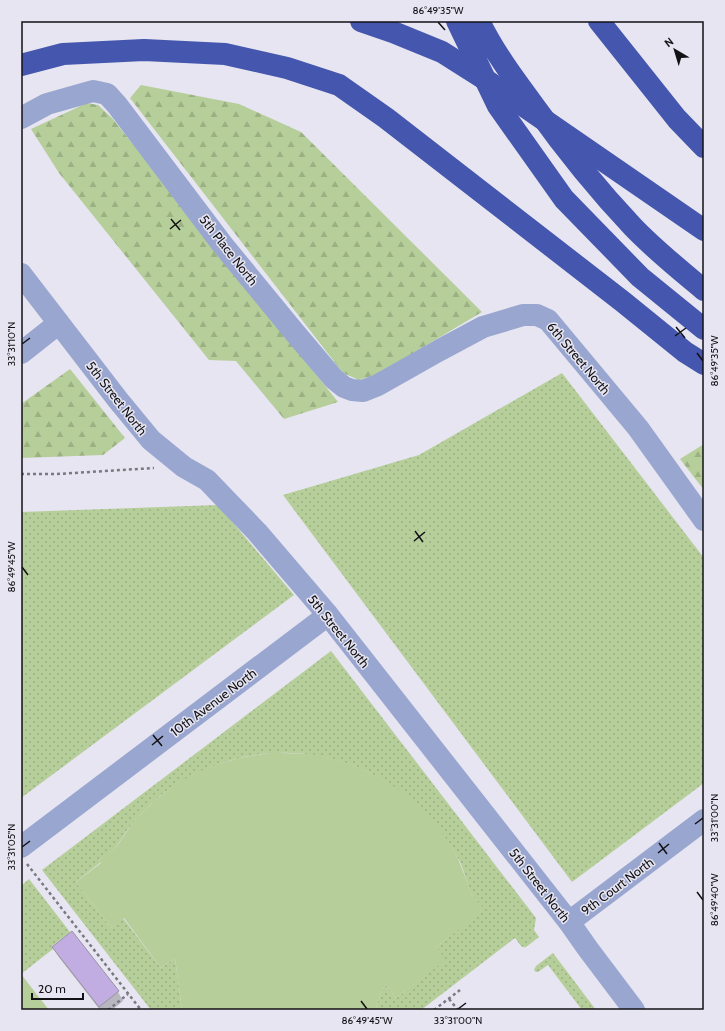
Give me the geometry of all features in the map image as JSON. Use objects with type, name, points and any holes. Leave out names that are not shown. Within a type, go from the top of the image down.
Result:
[{"type":"highway","points":[[360,21],[393,32],[442,52],[483,78],[704,230]]},
{"type":"highway","points":[[457,21],[498,106],[564,199],[640,277],[704,329]]},
{"type":"highway","points":[[479,21],[488,40],[520,87],[592,181],[634,228],[670,262],[704,290]]},
{"type":"highway","points":[[599,21],[677,119],[704,148]]},
{"type":"highway","points":[[21,65],[63,54],[144,50],[225,54],[287,68],[339,85],[386,118],[457,172],[685,352],[704,364]]},
{"type":"street","name":"5th Place North","points":[[21,118],[47,104],[93,91],[107,94],[117,105],[222,244],[334,379],[344,387],[352,390],[363,391]]},
{"type":"street","name":"5th Street North","points":[[21,274],[150,440],[184,467],[207,480],[257,532],[328,615],[569,922],[634,1010]]},
{"type":"street","name":"6th Street North","points":[[363,391],[378,385],[483,327],[523,315],[537,315],[548,320],[638,428],[704,520]]},
{"type":"street","points":[[21,353],[59,323]]},
{"type":"street","name":"10th Avenue North","points":[[23,854],[328,615]]},
{"type":"street","name":"9th Court North","points":[[569,922],[704,820]]},
{"type":"path","points":[[21,474],[57,474],[184,467]]},
{"type":"path","points":[[23,854],[141,1010]]},
{"type":"path","points":[[434,1010],[460,990]]},
{"type":"path","points":[[108,1010],[128,994]]},
{"type":"path","points":[[449,998],[458,1010]]},
{"type":"green space","points":[[141,85],[239,104],[301,132],[482,312],[378,374],[359,380],[343,373],[130,98]]},
{"type":"green space","points":[[87,103],[98,105],[112,118],[338,402],[284,419],[236,361],[209,360],[59,173],[31,129]]},
{"type":"green space","points":[[70,369],[125,438],[103,455],[21,458],[21,404]]},
{"type":"green space","points":[[562,373],[704,558],[704,783],[572,882],[283,495],[419,455]]},
{"type":"green space","points":[[704,444],[704,490],[680,459]]},
{"type":"green space","points":[[218,505],[294,595],[21,798],[21,512]]},
{"type":"green space","points":[[331,651],[536,918],[534,930],[539,937],[526,947],[521,946],[515,938],[421,1010],[375,1010],[383,988],[386,985],[396,998],[445,960],[436,947],[484,909],[471,893],[461,864],[443,835],[417,804],[389,784],[361,769],[332,759],[302,754],[272,753],[243,757],[214,766],[186,779],[160,796],[135,820],[116,847],[99,860],[101,862],[76,882],[111,928],[123,918],[161,968],[175,958],[182,1010],[151,1010],[42,870]]},
{"type":"green space","points":[[270,753],[309,754],[342,762],[376,776],[406,795],[431,818],[447,840],[463,870],[471,893],[485,909],[436,947],[446,960],[396,998],[386,985],[383,988],[375,1010],[182,1010],[175,958],[161,968],[124,918],[111,928],[76,882],[101,863],[99,860],[114,849],[135,820],[152,803],[182,781],[214,766],[232,760]]},
{"type":"green space","points":[[29,879],[70,932],[52,946],[53,949],[21,974],[21,886]]},
{"type":"green space","points":[[553,953],[596,1010],[582,1010],[548,965],[538,972],[534,970],[536,966]]},
{"type":"green space","points":[[21,974],[49,1010],[21,1010]]},
{"type":"building","points":[[72,931],[119,991],[99,1007],[52,947]]}]
